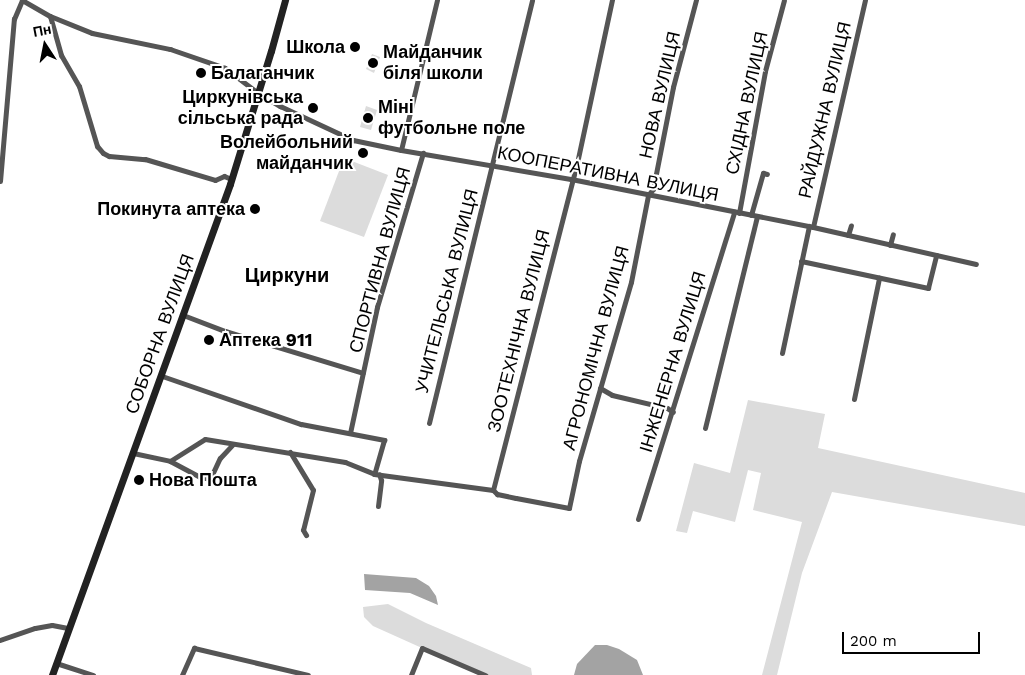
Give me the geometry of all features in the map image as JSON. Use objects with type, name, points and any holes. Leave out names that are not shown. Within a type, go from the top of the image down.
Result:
[{"type":"street","name":"КООПЕРАТИВНА ВУЛИЦЯ","points":[[22,0],[50,16],[92,33],[170,49],[225,68],[258,93],[353,140],[571,179],[811,226],[976,264]]},
{"type":"street","points":[[0,181],[14,19],[22,0]]},
{"type":"street","name":"СОБОРНА ВУЛИЦЯ","points":[[52,675],[162,376],[231,179],[285,0]]},
{"type":"street","points":[[401,150],[437,0]]},
{"type":"street","name":"УЧИТЕЛЬСЬКА ВУЛИЦЯ","points":[[430,423],[532,0]]},
{"type":"street","name":"ЗООТЕХНІЧНА ВУЛИЦЯ","points":[[493,490],[571,179],[577,163],[612,0]]},
{"type":"street","name":"НОВА ВУЛИЦЯ","points":[[648,195],[653,189],[673,86],[696,0]]},
{"type":"street","name":"СХІДНА ВУЛИЦЯ","points":[[736,212],[765,71],[784,0]]},
{"type":"street","name":"РАЙДУЖНА ВУЛИЦЯ","points":[[782,354],[801,261],[865,0]]},
{"type":"street","points":[[50,16],[60,55],[79,86],[98,146],[103,153],[109,156],[145,159],[215,180],[224,176],[231,179]]},
{"type":"street","name":"СПОРТИВНА ВУЛИЦЯ","points":[[350,433],[377,307],[423,153]]},
{"type":"street","points":[[705,428],[763,172],[767,174]]},
{"type":"street","name":"АГРОНОМІЧНА ВУЛИЦЯ","points":[[493,490],[497,494],[569,508],[579,461],[631,282],[648,195]]},
{"type":"street","name":"ІНЖЕНЕРНА ВУЛИЦЯ","points":[[638,519],[736,212]]},
{"type":"street","points":[[848,235],[851,225]]},
{"type":"street","points":[[890,244],[893,234]]},
{"type":"street","points":[[801,261],[928,288],[936,254]]},
{"type":"street","points":[[854,399],[879,278]]},
{"type":"street","points":[[183,315],[225,331],[363,373]]},
{"type":"street","points":[[162,376],[301,424],[384,440],[376,474]]},
{"type":"street","points":[[600,388],[612,395],[667,408],[673,412]]},
{"type":"street","points":[[170,461],[205,439],[345,462],[376,474],[493,490]]},
{"type":"street","points":[[133,454],[170,461],[210,479],[220,458],[233,444]]},
{"type":"street","points":[[290,452],[313,490],[303,530],[306,535]]},
{"type":"street","points":[[376,474],[381,480],[378,506]]},
{"type":"street","points":[[0,640],[44,626],[52,625],[68,628]]},
{"type":"street","points":[[182,675],[194,648],[308,675]]},
{"type":"street","points":[[412,675],[422,648],[485,675]]},
{"type":"street","points":[[56,663],[92,675]]},
{"type":"shaded area","name":"Майданчик біля школи","points":[[372,54],[380,57],[374,73],[366,69]]},
{"type":"shaded area","name":"Міні футбольне поле","points":[[366,106],[377,110],[371,130],[360,127]]},
{"type":"shaded area","points":[[344,158],[388,175],[364,237],[320,221]]},
{"type":"shaded area","points":[[748,400],[825,414],[818,448],[1025,493],[1025,526],[832,492],[802,573],[777,675],[762,675],[802,522],[753,510],[761,473],[748,470],[735,522],[693,511],[687,533],[676,531],[694,463],[730,473]]},
{"type":"shaded area","points":[[364,574],[416,578],[429,586],[436,596],[438,605],[410,593],[365,590]]},
{"type":"shaded area","points":[[388,604],[426,623],[531,668],[532,675],[482,675],[373,626],[364,617],[363,607]]},
{"type":"shaded area","points":[[595,645],[607,645],[619,649],[637,660],[643,675],[574,675],[577,664]]},
{"type":"place","name":"Школа","points":[[355,47]]},
{"type":"place","name":"Майданчик біля школи","points":[[373,63]]},
{"type":"place","name":"Балаганчик","points":[[201,73]]},
{"type":"place","name":"Циркунівська сільська рада","points":[[313,108]]},
{"type":"place","name":"Міні футбольне поле","points":[[368,118]]},
{"type":"place","name":"Волейбольний майданчик","points":[[363,153]]},
{"type":"place","name":"Покинута аптека","points":[[255,209]]},
{"type":"place","name":"Аптека 911","points":[[209,340]]},
{"type":"place","name":"Нова Пошта","points":[[139,480]]},
{"type":"district","name":"Циркуни","points":[[287,275]]}]
